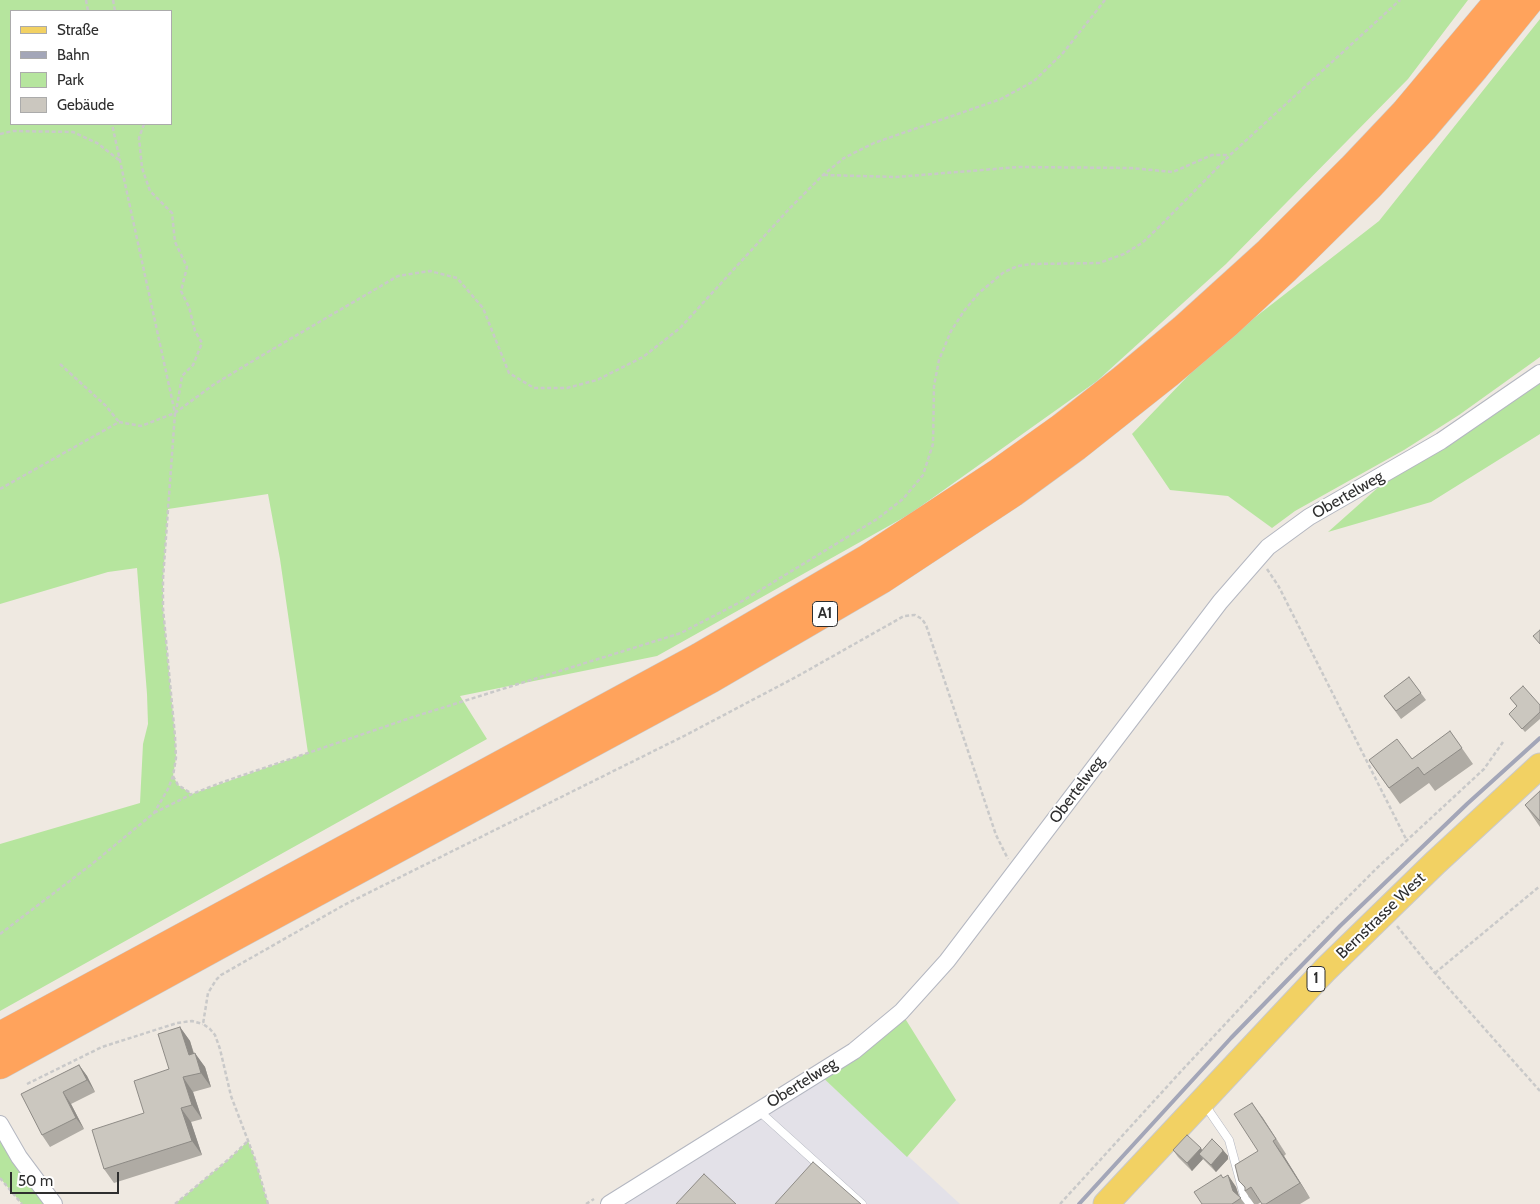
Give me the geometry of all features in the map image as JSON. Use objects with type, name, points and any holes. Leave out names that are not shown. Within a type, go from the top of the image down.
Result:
[{"type":"highway","name":"A1","points":[[0,1036],[716,648],[868,558],[999,472],[1062,427],[1145,360],[1212,304],[1269,251],[1392,126],[1455,54],[1498,0]]},
{"type":"highway","name":"A1","points":[[0,1065],[238,934],[712,679],[873,585],[1013,493],[1076,447],[1160,380],[1228,323],[1285,270],[1353,204],[1423,129],[1530,0]]},
{"type":"main road","name":"Bernstrasse West","points":[[1106,1204],[1311,984],[1385,911],[1540,766]]},
{"type":"street","name":"Obertelweg","points":[[610,1204],[854,1051],[901,1012],[947,961],[1220,602],[1268,547],[1309,517],[1441,441],[1540,373]]},
{"type":"street","points":[[0,1124],[19,1157],[54,1204]]},
{"type":"lane","points":[[1202,1100],[1229,1140],[1245,1200],[1250,1204]]},
{"type":"lane","points":[[759,1111],[862,1204]]},
{"type":"path","points":[[0,489],[119,422],[141,426],[175,413],[213,385],[253,360],[398,276],[430,271],[458,278],[484,308],[508,373],[534,388],[567,388],[597,380],[643,357],[680,328],[790,208],[823,175],[844,158],[874,143],[1001,99],[1034,80],[1063,53],[1105,0]]},
{"type":"path","points":[[0,934],[92,864],[154,813],[192,794],[473,697],[681,634],[744,600],[895,507],[923,475],[933,444],[934,386],[939,360],[951,331],[979,293],[1004,272],[1018,266],[1099,263],[1124,254],[1142,243],[1230,155],[1400,0]]},
{"type":"path","points":[[112,125],[175,413]]},
{"type":"path","points":[[144,125],[139,138],[142,168],[150,191],[172,213],[175,242],[187,267],[181,291],[188,306],[195,331],[202,343],[193,365],[182,376],[175,413],[163,579],[166,645],[176,736],[176,758],[173,776],[168,789],[154,813]]},
{"type":"path","points":[[0,134],[13,131],[73,132],[97,143],[120,161]]},
{"type":"path","points":[[823,175],[896,177],[1019,167],[1130,168],[1173,172],[1212,155],[1230,155]]},
{"type":"path","points":[[60,364],[106,406],[119,422]]},
{"type":"path","points":[[1258,558],[1279,587],[1407,841]]},
{"type":"path","points":[[203,1024],[208,993],[216,980],[228,971],[344,905],[686,735],[796,677],[904,616],[915,615],[922,619],[926,625],[996,835],[1005,854],[1018,868]]},
{"type":"path","points":[[1060,1204],[1184,1067],[1286,960],[1377,868],[1484,769],[1503,742]]},
{"type":"path","points":[[173,776],[183,790],[192,794]]},
{"type":"path","points":[[1435,973],[1540,886]]},
{"type":"path","points":[[1385,911],[1435,973],[1540,1091]]},
{"type":"path","points":[[28,1084],[102,1048],[178,1023],[192,1021],[203,1024],[215,1035],[231,1096],[255,1159],[268,1204]]},
{"type":"path","points":[[175,1204],[248,1141]]},
{"type":"path","points":[[0,1178],[22,1204]]},
{"type":"shaded area","points":[[818,1073],[960,1204],[610,1204]]},
{"type":"green space","points":[[0,0],[1468,0],[1408,79],[1226,264],[1097,381],[910,514],[657,656],[460,696],[487,739],[0,1011],[0,844],[140,803],[143,744],[148,724],[137,568],[108,572],[0,604]],"holes":[[[268,494],[280,559],[308,753],[192,794],[178,785],[173,776],[176,758],[175,736],[163,608],[168,509]]]},
{"type":"green space","points":[[1540,19],[1540,357],[1459,415],[1404,450],[1295,511],[1272,528],[1228,496],[1170,490],[1132,434],[1213,350],[1379,221]]},
{"type":"green space","points":[[1540,373],[1540,434],[1431,502],[1328,532],[1409,460]]},
{"type":"green space","points":[[901,1012],[956,1100],[907,1157],[818,1073]]},
{"type":"green space","points":[[0,1124],[54,1204],[22,1204],[0,1178]]},
{"type":"green space","points":[[248,1141],[268,1204],[175,1204],[229,1159]]},
{"type":"building","points":[[1540,630],[1540,644],[1533,636]]},
{"type":"building","points":[[1409,677],[1421,693],[1396,711],[1384,696]]},
{"type":"building","points":[[1523,686],[1540,705],[1540,712],[1522,729],[1509,714],[1517,706],[1510,698]]},
{"type":"building","points":[[1450,731],[1462,748],[1424,775],[1418,767],[1389,788],[1369,760],[1397,739],[1412,759]]},
{"type":"building","points":[[1540,791],[1540,821],[1525,805]]},
{"type":"building","points":[[180,1027],[189,1055],[195,1053],[201,1073],[183,1077],[192,1105],[181,1108],[192,1141],[104,1169],[92,1130],[144,1113],[134,1081],[169,1069],[158,1034]]},
{"type":"building","points":[[79,1065],[87,1080],[63,1092],[76,1118],[42,1135],[21,1094]]},
{"type":"building","points":[[1252,1103],[1276,1139],[1273,1141],[1300,1183],[1266,1204],[1262,1204],[1251,1187],[1245,1191],[1245,1187],[1239,1181],[1235,1165],[1258,1151],[1234,1114]]},
{"type":"building","points":[[1187,1135],[1201,1148],[1187,1163],[1173,1150]]},
{"type":"building","points":[[1212,1139],[1223,1151],[1211,1165],[1199,1154]]},
{"type":"building","points":[[813,1162],[861,1204],[775,1204]]},
{"type":"building","points":[[704,1174],[736,1204],[676,1204]]},
{"type":"building","points":[[1221,1175],[1223,1178],[1228,1175],[1233,1191],[1241,1198],[1232,1204],[1202,1204],[1194,1192]]},
{"type":"railway","points":[[1079,1204],[1231,1038],[1340,926],[1467,804],[1540,738]]}]
